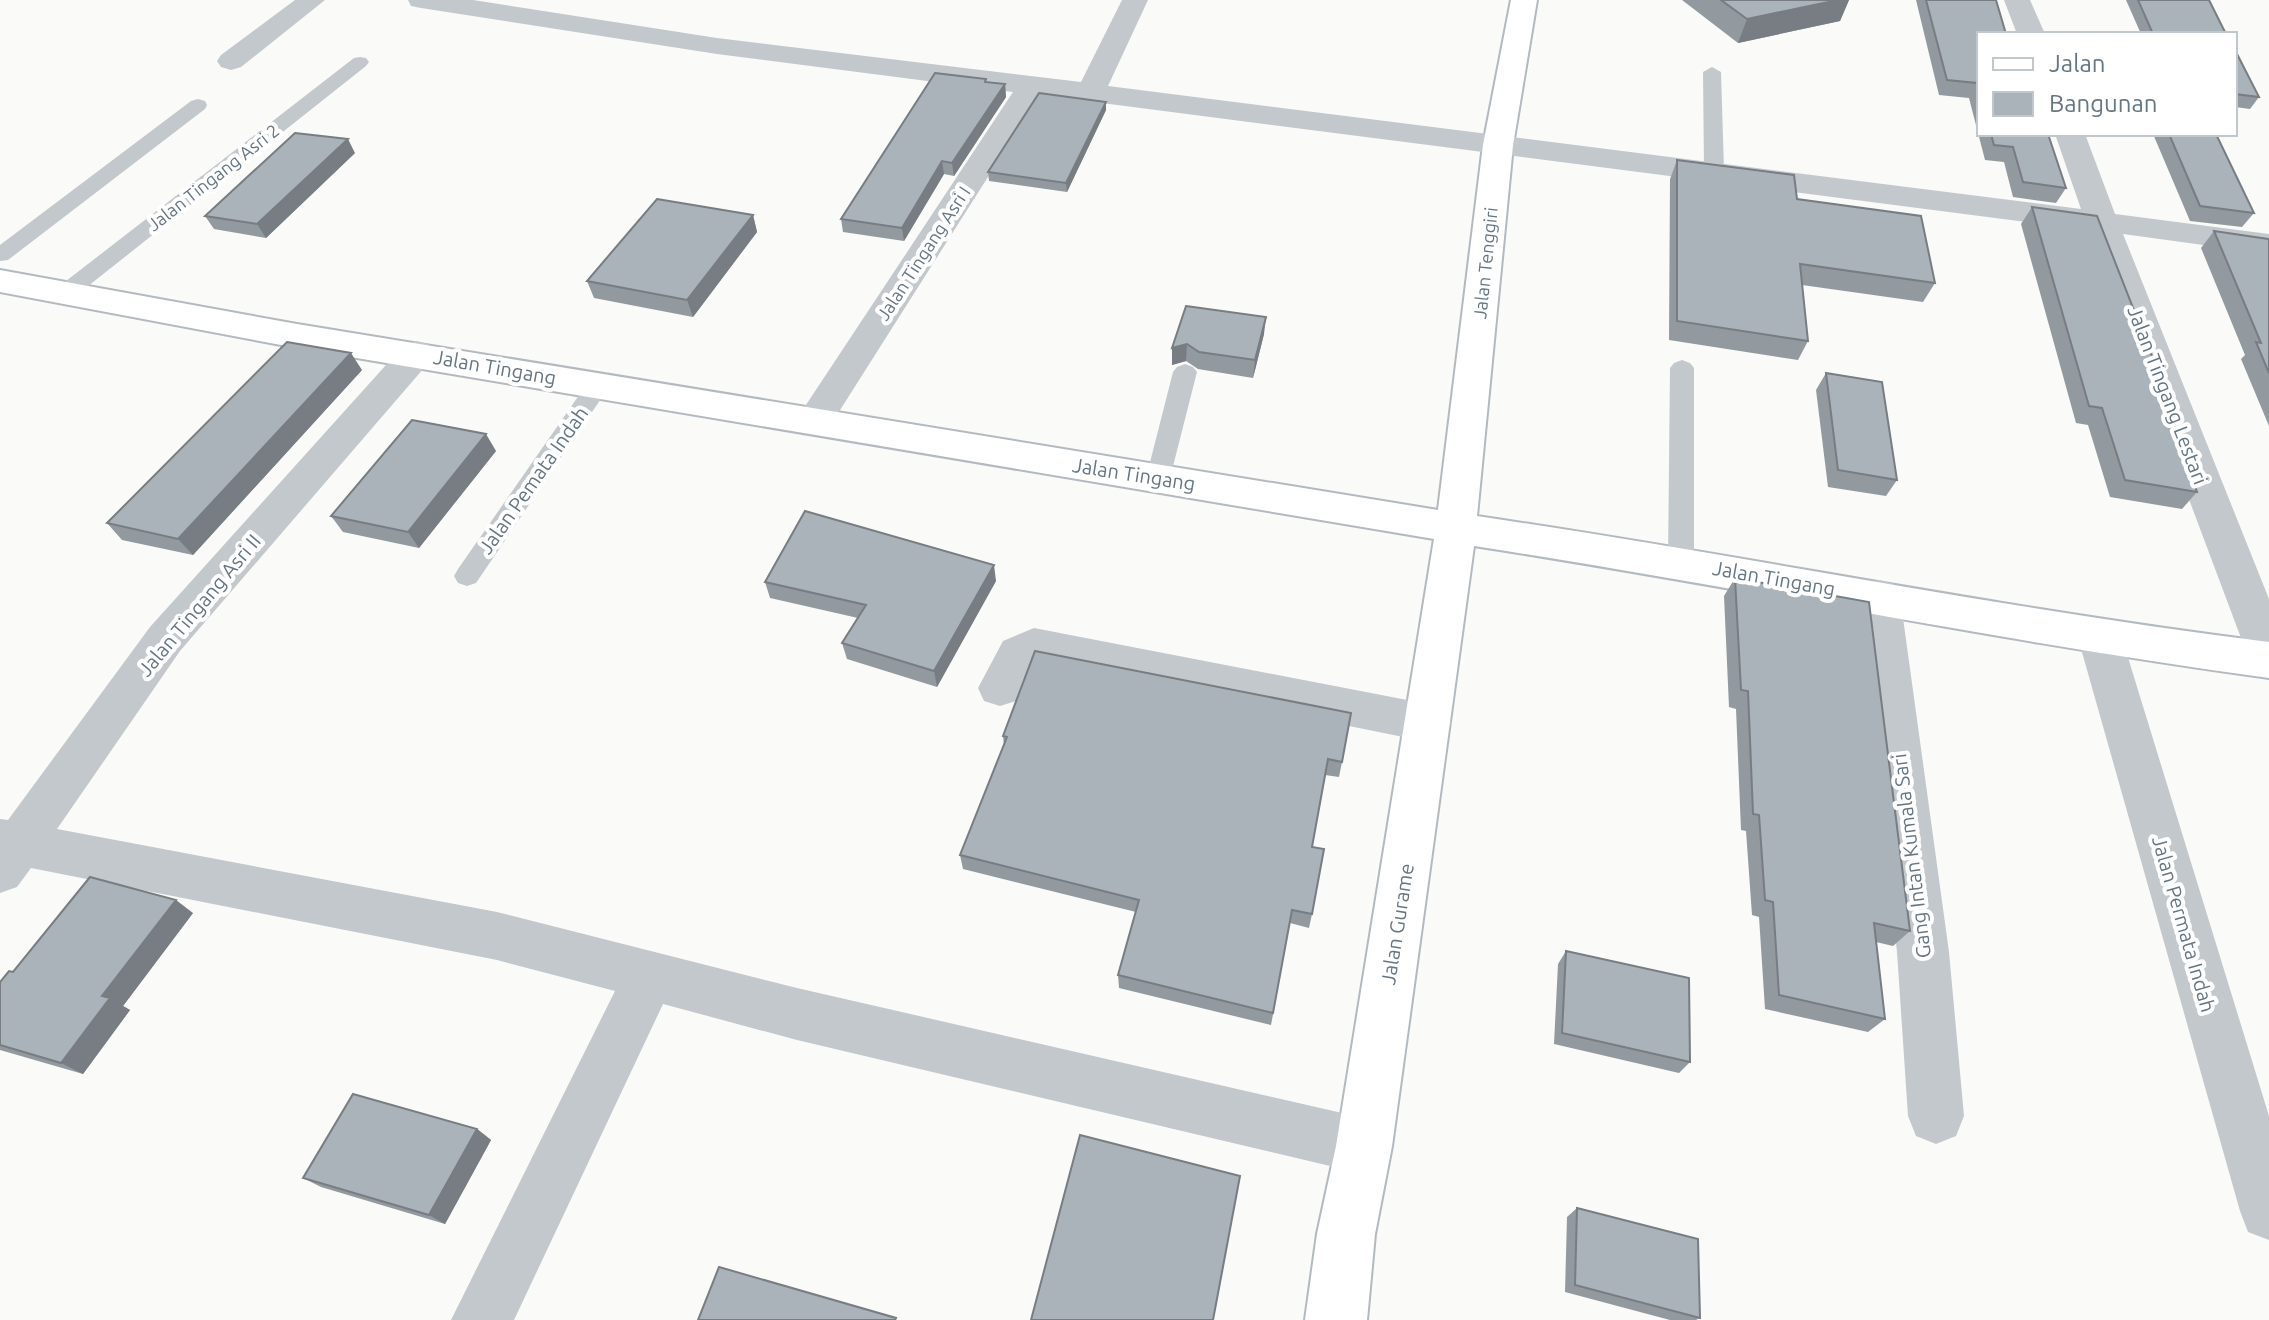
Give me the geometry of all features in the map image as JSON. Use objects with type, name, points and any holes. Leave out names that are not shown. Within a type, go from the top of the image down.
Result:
[{"type":"main road","name":"Jalan Tenggiri","points":[[1456,528],[1498,145],[1524,0]]},
{"type":"main road","name":"Jalan Tingang","points":[[0,281],[297,336],[417,353],[1456,528],[1681,562],[2100,638],[2269,657]]},
{"type":"main road","name":"Jalan Gurame","points":[[1336,1320],[1346,1234],[1364,1146],[1456,528]]},
{"type":"street","points":[[231,61],[312,0]]},
{"type":"street","points":[[421,0],[717,46],[1714,170],[2269,244]]},
{"type":"street","points":[[1090,93],[1135,0]]},
{"type":"street","points":[[2017,0],[2030,32]]},
{"type":"street","name":"Jalan Tingang Asri I","points":[[815,420],[1031,86]]},
{"type":"street","name":"Jalan Tingang Lestari","points":[[2071,136],[2269,657]]},
{"type":"street","name":"Jalan Tingang Asri II","points":[[6,852],[165,639],[417,353]]},
{"type":"street","name":"Gang Intan Kumala Sari","points":[[1879,596],[1923,952],[1936,1116]]},
{"type":"street","name":"Jalan Permata Indah","points":[[2100,638],[2269,1211]]},
{"type":"street","points":[[1000,688],[1018,653],[1034,645],[1428,723]]},
{"type":"street","points":[[6,852],[497,936],[797,1014],[1364,1146]]},
{"type":"street","points":[[482,1320],[650,976]]},
{"type":"lane","name":"Jalan Tingang Asri 2","points":[[65,293],[360,62]]},
{"type":"lane","points":[[1712,72],[1714,170]]},
{"type":"lane","points":[[0,255],[198,105]]},
{"type":"lane","points":[[1681,562],[1682,368]]},
{"type":"lane","points":[[1158,478],[1185,372]]},
{"type":"lane","name":"Jalan Pemata Indah","points":[[467,576],[599,384]]},
{"type":"building","points":[[1721,0],[1838,0],[1747,19]]},
{"type":"building","points":[[1926,0],[1996,0],[2005,32],[1977,32],[1977,83],[1947,80]]},
{"type":"building","points":[[2138,0],[2209,0],[2225,32],[2152,32]]},
{"type":"building","points":[[2237,54],[2259,97],[2237,94]]},
{"type":"building","points":[[935,73],[1005,84],[952,163],[942,161],[902,228],[841,219]]},
{"type":"building","points":[[1039,93],[1106,102],[1066,183],[988,172]]},
{"type":"building","points":[[295,133],[348,139],[257,224],[205,216]]},
{"type":"building","points":[[1992,136],[2049,136],[2066,188],[2023,182],[2013,147],[1994,145]]},
{"type":"building","points":[[2170,136],[2217,136],[2254,213],[2200,206]]},
{"type":"building","points":[[1677,160],[1794,175],[1797,199],[1921,216],[1935,283],[1800,264],[1808,341],[1677,321]]},
{"type":"building","points":[[657,199],[753,215],[687,300],[587,281]]},
{"type":"building","points":[[2032,207],[2097,216],[2177,420],[2172,419],[2197,492],[2125,480],[2102,408],[2089,406]]},
{"type":"building","points":[[2214,231],[2269,240],[2269,373],[2256,342],[2261,343]]},
{"type":"building","points":[[1186,306],[1266,317],[1255,360],[1199,352],[1187,344],[1172,348]]},
{"type":"building","points":[[287,342],[351,353],[178,539],[107,523]]},
{"type":"building","points":[[1826,373],[1882,382],[1897,480],[1838,470]]},
{"type":"building","points":[[412,420],[486,434],[408,532],[331,516]]},
{"type":"building","points":[[805,511],[994,565],[934,671],[842,643],[866,605],[765,582]]},
{"type":"building","points":[[1735,578],[1869,602],[1910,931],[1874,923],[1885,1019],[1779,995],[1773,902],[1765,900],[1759,815],[1753,814],[1748,691],[1741,690]]},
{"type":"building","points":[[1035,651],[1351,713],[1342,762],[1328,759],[1312,847],[1324,849],[1312,914],[1292,910],[1273,1013],[1118,975],[1139,900],[960,855],[1007,737],[1003,736]]},
{"type":"building","points":[[90,877],[176,900],[102,996],[110,998],[61,1063],[0,1045],[0,982],[9,971],[13,972]]},
{"type":"building","points":[[1566,951],[1689,978],[1690,1062],[1562,1033]]},
{"type":"building","points":[[353,1094],[477,1129],[429,1215],[303,1178]]},
{"type":"building","points":[[1080,1135],[1240,1176],[1213,1320],[1031,1320]]},
{"type":"building","points":[[1577,1208],[1698,1239],[1700,1318],[1575,1285]]},
{"type":"building","points":[[719,1267],[896,1318],[698,1320]]}]
